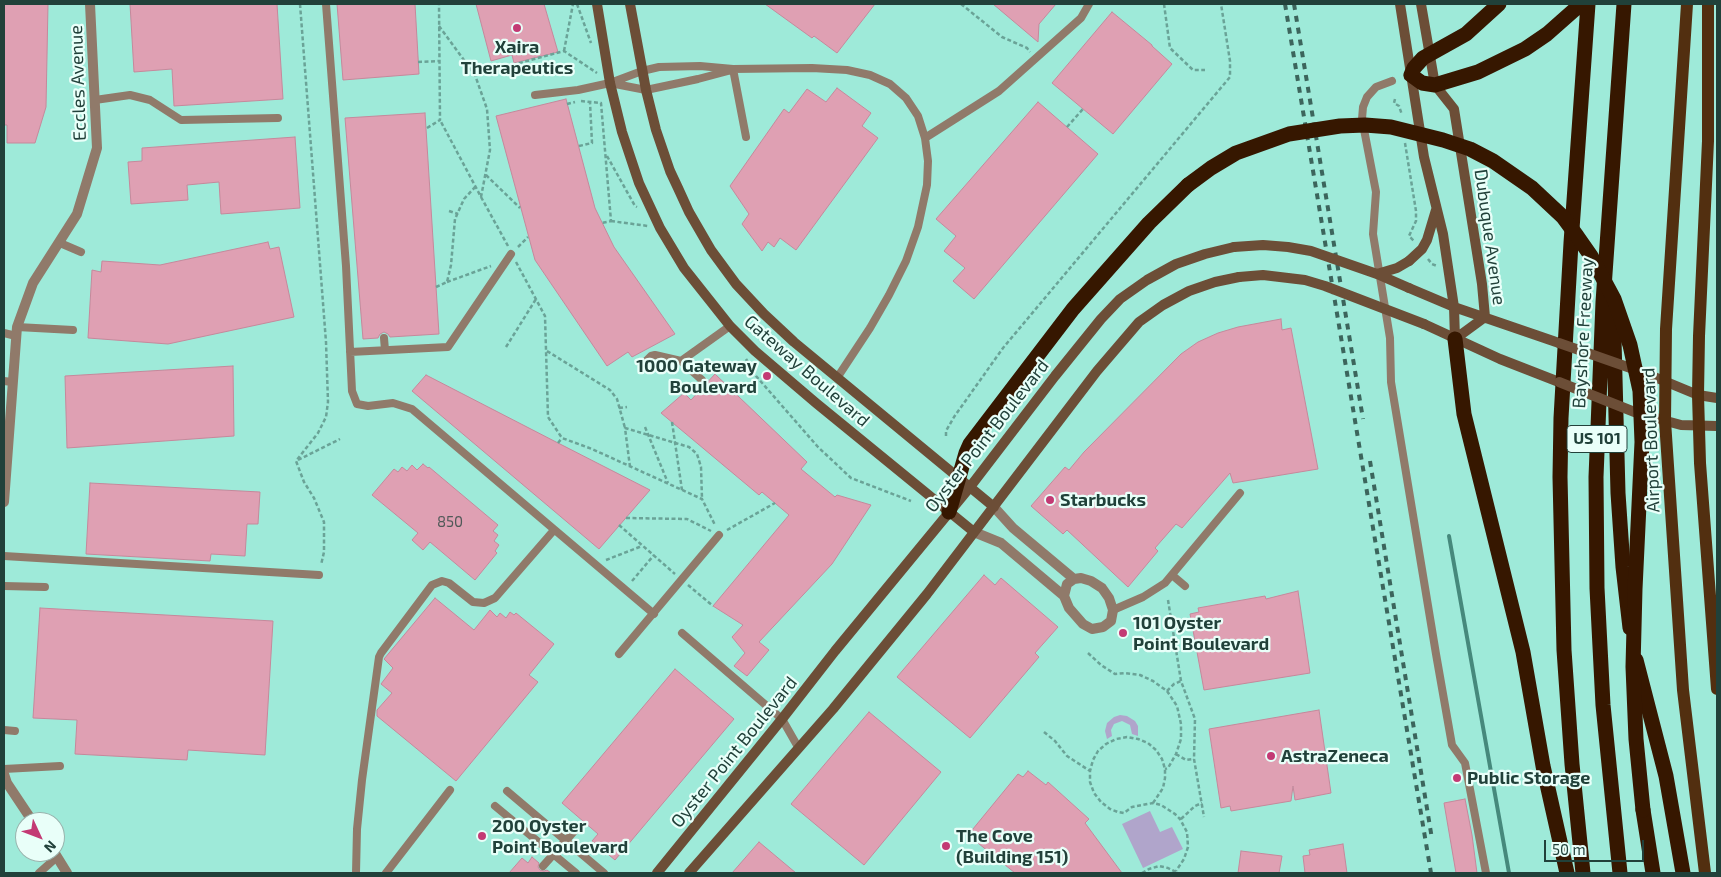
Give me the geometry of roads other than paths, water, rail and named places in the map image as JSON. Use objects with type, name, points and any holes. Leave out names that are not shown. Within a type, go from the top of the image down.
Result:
[{"type":"highway","points":[[1499,4],[1466,34],[1418,63],[1411,74],[1422,82],[1434,85],[1478,72],[1525,49],[1547,34],[1581,4]]},
{"type":"highway","name":"Bayshore Freeway","points":[[1583,873],[1564,660],[1560,477],[1567,300],[1588,4]]},
{"type":"highway","name":"Bayshore Freeway","points":[[1620,873],[1607,760],[1603,705],[1596,524],[1598,410],[1624,4]]},
{"type":"highway","points":[[949,512],[965,483],[966,453],[970,444],[1044,346],[1129,245],[1168,203],[1211,168],[1236,154],[1289,134],[1340,126],[1365,125],[1391,127],[1443,140],[1494,161],[1532,188],[1562,217],[1577,236],[1591,256],[1614,299],[1630,345],[1640,391],[1642,442],[1633,667],[1636,739],[1643,810],[1653,873]]},
{"type":"highway","points":[[1611,185],[1618,493],[1626,603],[1632,640],[1666,776],[1683,873]]},
{"type":"highway","points":[[1455,339],[1464,414],[1523,652],[1543,766],[1567,873]]},
{"type":"main road","name":"Gateway Boulevard","points":[[597,4],[610,84],[622,132],[639,183],[660,228],[684,268],[730,326],[755,351],[974,532]]},
{"type":"main road","name":"Gateway Boulevard","points":[[630,4],[642,71],[656,130],[670,171],[689,212],[711,250],[736,284],[764,314],[837,378],[994,507]]},
{"type":"main road","points":[[1400,4],[1424,157],[1443,234],[1454,307],[1455,339]]},
{"type":"main road","points":[[1421,4],[1434,85]]},
{"type":"main road","name":"Airport Boulevard","points":[[1687,4],[1666,329],[1665,421],[1683,690],[1705,873]]},
{"type":"main road","points":[[1708,4],[1713,114],[1707,181],[1699,336],[1698,426],[1717,689]]},
{"type":"main road","name":"Dubuque Avenue","points":[[1434,85],[1454,109],[1482,284],[1484,317],[1455,339]]},
{"type":"main road","points":[[1377,274],[1397,268],[1422,249],[1427,240],[1436,210]]},
{"type":"main road","name":"Oyster Point Boulevard","points":[[965,483],[1120,299],[1147,280],[1176,264],[1234,247],[1288,246],[1311,251],[1377,274],[1454,307],[1640,371],[1698,395],[1717,398]]},
{"type":"main road","points":[[689,873],[798,747],[833,710],[927,594],[1097,371],[1139,322],[1163,305],[1189,291],[1215,282],[1239,277],[1263,276],[1305,280],[1424,324],[1515,365],[1637,413],[1665,421],[1698,426],[1717,426]]},
{"type":"main road","name":"Oyster Point Boulevard","points":[[657,873],[949,512]]},
{"type":"street","name":"Eccles Avenue","points":[[4,502],[8,381],[17,332],[33,283],[78,214],[97,148],[90,4]]},
{"type":"street","points":[[994,507],[1013,528],[1074,579]]},
{"type":"street","points":[[974,532],[1000,543],[1064,596],[1069,608],[1083,624],[1092,629],[1103,627],[1111,621],[1113,610],[1110,598],[1102,588],[1091,581],[1081,578],[1074,579],[1067,584],[1064,596]]},
{"type":"street","points":[[4,774],[7,783],[26,812]]},
{"type":"street","points":[[60,862],[67,873]]},
{"type":"lane","points":[[326,4],[346,266],[352,391],[357,404],[368,406],[393,403],[412,408],[654,614]]},
{"type":"lane","points":[[925,138],[999,91],[1081,18],[1089,4]]},
{"type":"lane","points":[[535,95],[610,84],[642,71],[658,67],[700,66],[733,69],[812,68],[847,70],[870,74],[890,84],[906,98],[918,116],[925,138],[928,160],[927,185],[918,227],[906,261],[889,295],[837,378]]},
{"type":"lane","points":[[610,84],[646,90],[698,79],[733,69]]},
{"type":"lane","points":[[733,69],[746,137]]},
{"type":"lane","points":[[1392,81],[1376,87],[1367,97],[1363,107],[1362,119],[1376,192],[1372,234],[1390,338],[1390,382],[1452,745],[1465,764],[1486,873]]},
{"type":"lane","points":[[95,100],[130,95],[150,100],[181,120],[278,118]]},
{"type":"lane","points":[[60,243],[81,252]]},
{"type":"lane","points":[[350,352],[448,347],[509,257]]},
{"type":"lane","points":[[681,361],[730,326]]},
{"type":"lane","points":[[4,333],[73,330]]},
{"type":"lane","points":[[384,338],[385,350]]},
{"type":"lane","points":[[647,363],[651,356],[655,355],[681,361],[702,380]]},
{"type":"lane","points":[[1113,610],[1143,597],[1165,583],[1240,494]]},
{"type":"lane","points":[[356,873],[357,829],[361,790],[381,653],[432,585],[442,581],[449,583],[473,602],[484,603],[495,598],[554,530]]},
{"type":"lane","points":[[619,654],[719,535]]},
{"type":"lane","points":[[4,556],[319,575]]},
{"type":"lane","points":[[1172,575],[1185,586]]},
{"type":"lane","points":[[4,586],[45,587]]},
{"type":"lane","points":[[682,633],[782,719],[798,747]]},
{"type":"lane","points":[[4,730],[15,731]]},
{"type":"lane","points":[[4,769],[60,766]]},
{"type":"lane","points":[[386,873],[450,790]]},
{"type":"lane","points":[[507,792],[604,873]]},
{"type":"lane","points":[[495,806],[576,873]]},
{"type":"lane","points":[[543,866],[577,828]]},
{"type":"lane","points":[[39,873],[49,862]]},
{"type":"waterway","points":[[1449,536],[1509,873]]},
{"type":"railway","points":[[1285,4],[1431,873]]},
{"type":"railway","points":[[1294,4],[1363,419]]},
{"type":"railway","points":[[1370,461],[1432,839]]},
{"type":"place","name":"Xaira Therapeutics","points":[[517,28]]},
{"type":"place","name":"1000 Gateway Boulevard","points":[[767,376]]},
{"type":"place","name":"Starbucks","points":[[1050,500]]},
{"type":"place","name":"101 Oyster Point Boulevard","points":[[1123,633]]},
{"type":"place","name":"AstraZeneca","points":[[1271,756]]},
{"type":"place","name":"Public Storage","points":[[1457,778]]},
{"type":"place","name":"200 Oyster Point Boulevard","points":[[482,836]]},
{"type":"place","name":"The Cove (Building 151)","points":[[946,846]]}]
